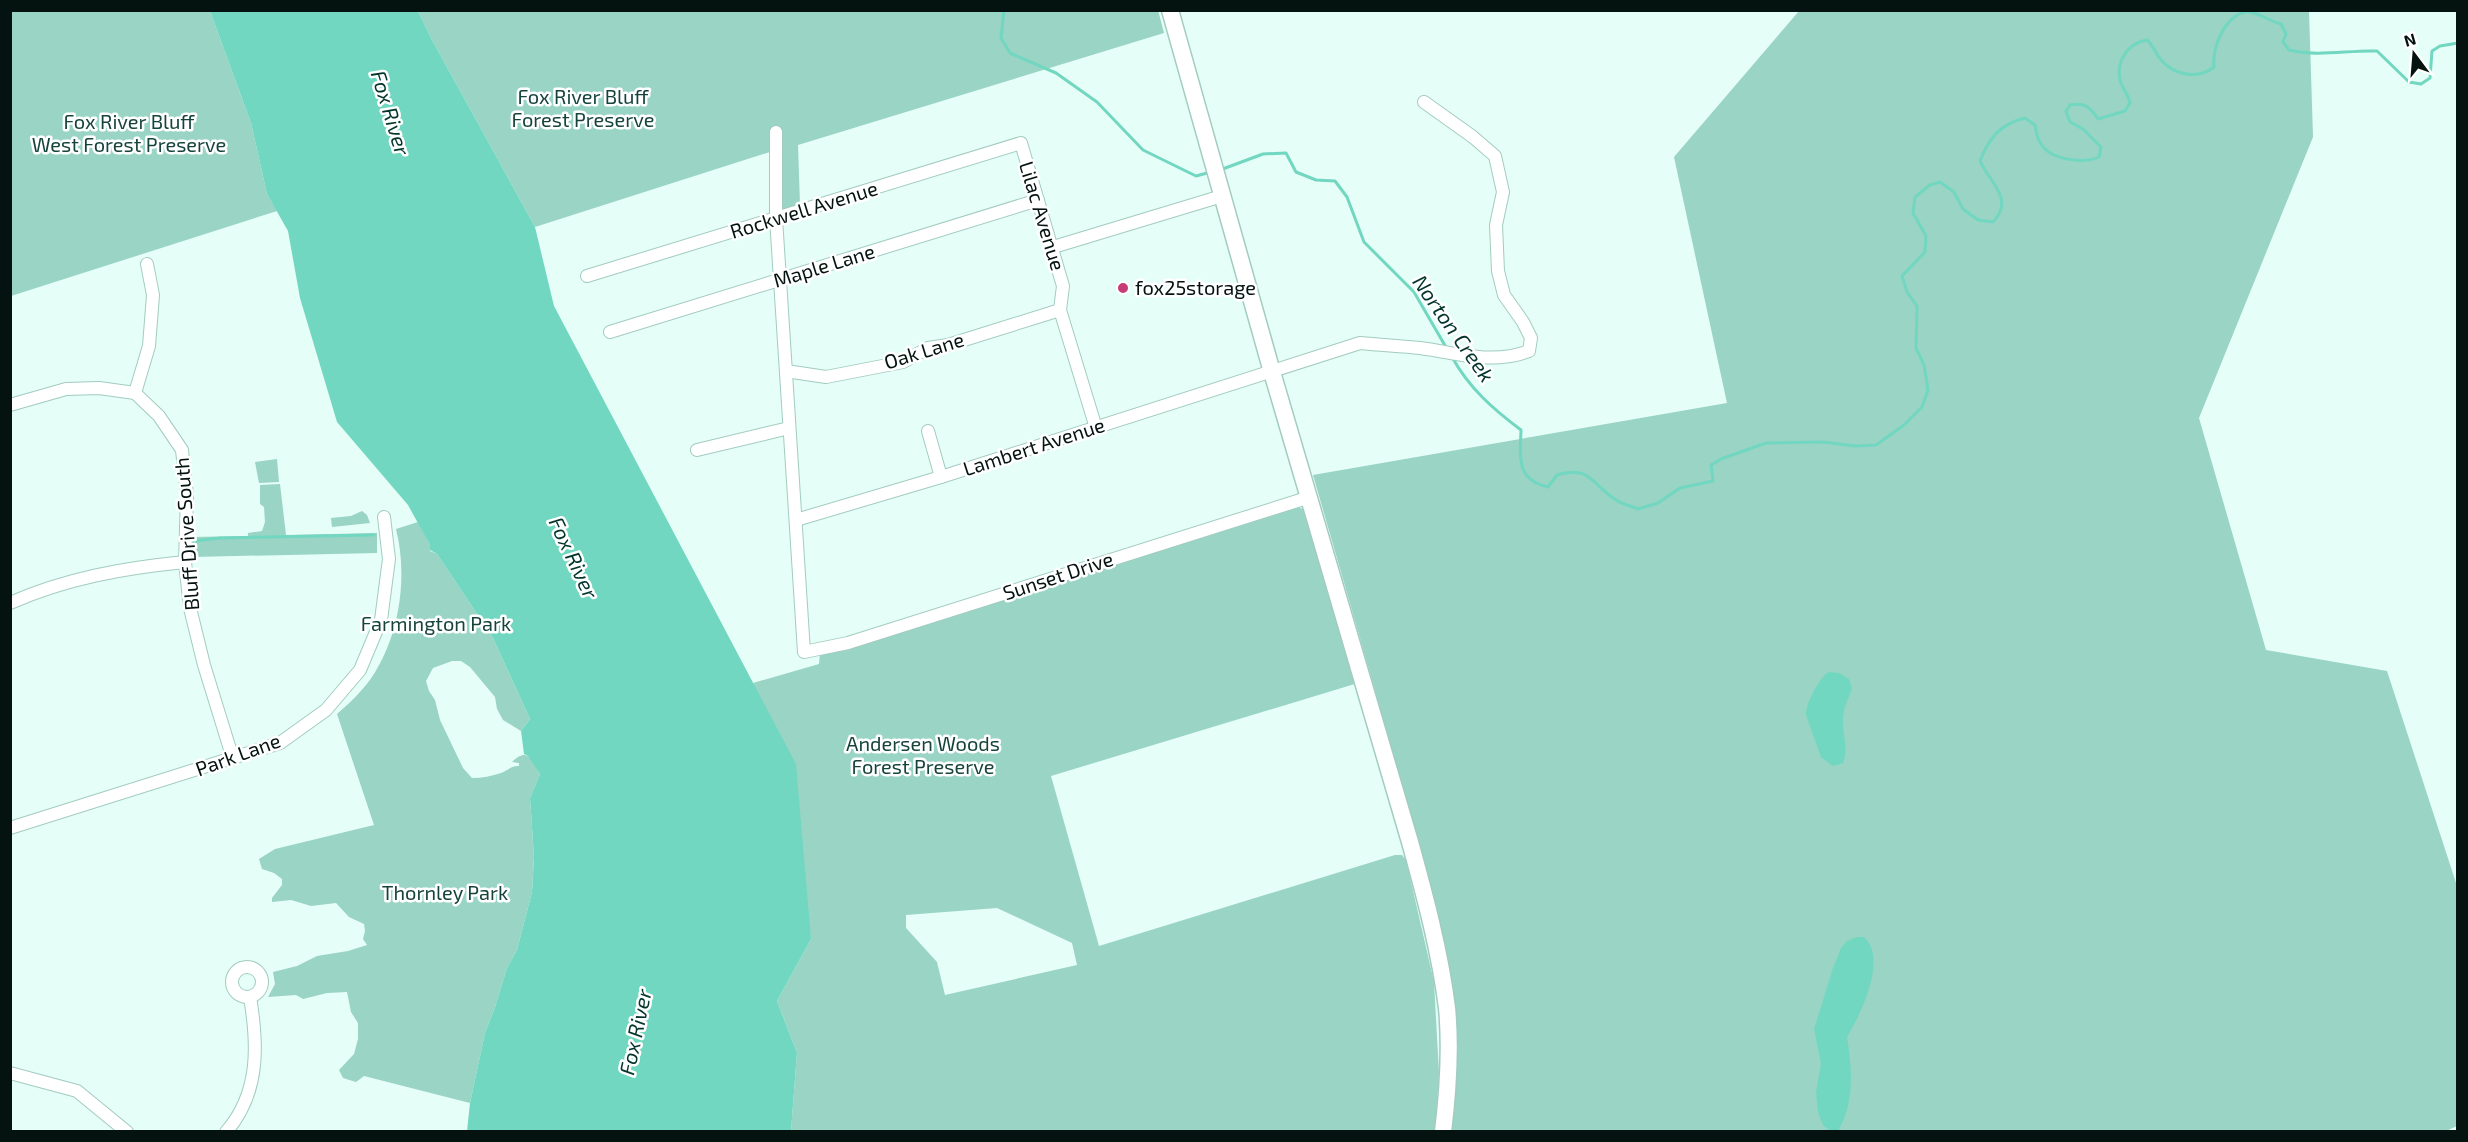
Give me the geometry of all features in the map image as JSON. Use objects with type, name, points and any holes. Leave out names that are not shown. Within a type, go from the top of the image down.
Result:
[{"type":"main road","points":[[1170,10],[1272,372],[1410,842],[1438,955],[1447,1008],[1449,1051],[1443,1131]]},
{"type":"street","name":"Lambert Avenue","points":[[795,520],[941,477],[1360,343],[1419,348],[1487,358],[1512,357],[1529,351],[1531,338],[1504,295],[1498,271],[1496,225],[1503,192],[1495,156],[1473,137],[1424,102]]},
{"type":"street","points":[[776,132],[776,218],[795,520]]},
{"type":"street","name":"Rockwell Avenue","points":[[587,276],[1020,143]]},
{"type":"street","name":"Lilac Avenue","points":[[1020,143],[1063,286],[1060,309],[1096,428]]},
{"type":"street","points":[[1050,248],[1220,189]]},
{"type":"street","name":"Maple Lane","points":[[610,332],[1038,200]]},
{"type":"street","points":[[10,405],[66,389],[99,388],[135,393],[149,346],[153,295],[147,264]]},
{"type":"street","name":"Oak Lane","points":[[786,371],[826,376],[903,362],[928,348],[948,345],[1060,309]]},
{"type":"street","name":"Bluff Drive South","points":[[135,393],[159,416],[182,450],[187,495],[185,562],[190,608],[204,665],[233,759]]},
{"type":"street","points":[[697,450],[789,428]]},
{"type":"street","points":[[928,431],[941,477]]},
{"type":"street","name":"Sunset Drive","points":[[795,520],[804,652],[848,643],[1310,496]]},
{"type":"street","name":"Park Lane","points":[[10,828],[233,759],[280,742],[326,710],[360,670],[381,620],[389,559],[384,517]]},
{"type":"street","points":[[10,603],[39,590],[79,578],[136,567],[185,562]]},
{"type":"street","points":[[226,1131],[240,1116],[255,1067],[256,1030],[250,997]]},
{"type":"street","points":[[10,1073],[77,1091],[127,1131]]},
{"type":"green space","name":"Fox River Bluff Forest Preserve","points":[[1158,10],[1164,33],[798,145],[800,205],[773,213],[773,151],[535,227],[418,11]]},
{"type":"green space","name":"Fox River Bluff West Forest Preserve","points":[[11,11],[210,11],[251,123],[267,194],[277,211],[11,296]]},
{"type":"green space","points":[[1799,11],[2309,11],[2313,137],[2199,418],[2266,650],[2387,671],[2457,886],[2457,1126],[2444,1132],[1451,1131],[1438,919],[1426,867],[1313,475],[1727,403],[1674,157]]},
{"type":"green space","points":[[277,459],[279,482],[259,483],[255,462]]},
{"type":"green space","points":[[280,484],[286,535],[377,533],[377,553],[192,557],[191,537],[248,536],[248,533],[262,531],[265,522],[264,507],[260,504],[260,485]]},
{"type":"green space","name":"Andersen Woods Forest Preserve","points":[[1293,507],[1301,508],[1307,513],[1358,683],[1051,776],[1099,946],[1395,855],[1402,855],[1406,860],[1434,982],[1439,1073],[1435,1131],[791,1131],[797,1053],[777,1001],[811,939],[753,683],[819,664],[820,652]],"holes":[[[997,908],[1072,943],[1077,965],[945,995],[937,962],[906,928],[906,915]]]},
{"type":"green space","points":[[362,511],[367,515],[370,523],[332,527],[331,518],[351,516]]},
{"type":"green space","points":[[418,522],[430,545],[430,551],[437,554],[493,638],[530,719],[521,731],[503,720],[497,709],[495,697],[470,667],[461,661],[452,661],[433,668],[426,681],[429,691],[435,700],[440,720],[463,768],[472,778],[491,776],[519,766],[519,763],[512,762],[526,755],[540,774],[530,798],[534,857],[532,892],[517,950],[507,968],[485,1033],[470,1103],[364,1076],[356,1082],[343,1078],[339,1070],[354,1054],[358,1039],[358,1023],[351,1012],[347,992],[327,993],[303,999],[296,995],[268,997],[275,984],[273,972],[297,966],[317,956],[367,945],[363,939],[364,924],[349,917],[336,903],[311,906],[291,900],[272,902],[272,898],[282,885],[282,879],[262,869],[259,859],[275,849],[374,825],[337,714],[356,697],[382,661],[399,605],[401,566],[396,529]]},
{"type":"water","name":"Fox River","points":[[210,11],[418,11],[535,227],[554,306],[796,764],[811,939],[777,1001],[797,1053],[791,1131],[467,1131],[470,1103],[485,1033],[507,968],[517,950],[532,892],[534,857],[530,798],[540,774],[528,756],[524,754],[521,731],[530,719],[493,638],[437,554],[430,550],[430,545],[408,505],[337,422],[300,298],[288,231],[267,194],[251,123]]},
{"type":"water","points":[[1829,672],[1839,673],[1849,679],[1852,689],[1843,715],[1845,758],[1843,763],[1833,766],[1821,757],[1806,715],[1814,691],[1821,679]]},
{"type":"water","points":[[1864,937],[1871,946],[1873,972],[1865,1001],[1847,1037],[1851,1085],[1847,1109],[1838,1131],[1830,1131],[1823,1125],[1818,1112],[1816,1092],[1821,1064],[1814,1029],[1841,948],[1847,941]]},
{"type":"waterway","name":"Norton Creek","points":[[1004,10],[1001,38],[1010,53],[1056,73],[1097,102],[1143,150],[1196,176],[1211,172]]},
{"type":"waterway","name":"Norton Creek","points":[[1452,357],[1466,379],[1482,397],[1521,430],[1522,466],[1530,479],[1548,487],[1557,475],[1577,473],[1590,478],[1616,500],[1638,509],[1658,503],[1680,488],[1713,481],[1711,465],[1721,459],[1766,443],[1823,442],[1855,446],[1876,445],[1904,425],[1922,407],[1928,390],[1924,365],[1916,348],[1917,306],[1907,292],[1902,276],[1925,252],[1926,236],[1913,213],[1915,197],[1930,185],[1940,182],[1954,192],[1963,209],[1978,220],[1993,222],[2002,206],[2001,198],[1980,161],[1987,145],[2002,128],[2025,118],[2035,125],[2040,142],[2052,154],[2076,160],[2099,157],[2101,147],[2083,129],[2070,122],[2066,111],[2070,105],[2087,106],[2098,119],[2125,111],[2130,103],[2120,80],[2120,66],[2129,49],[2147,40],[2161,60],[2173,69],[2186,74],[2201,74],[2208,71],[2214,67],[2217,43],[2225,27],[2231,20],[2245,12],[2281,24],[2286,34],[2283,42],[2289,50],[2322,53],[2377,51],[2409,82],[2421,84],[2430,78],[2432,51],[2440,46],[2458,43]]},
{"type":"waterway","name":"Norton Creek","points":[[1220,170],[1263,154],[1286,153],[1296,172],[1316,180],[1335,181],[1347,197],[1364,242],[1414,292],[1447,349]]},
{"type":"waterway","points":[[194,541],[220,538],[374,535]]},
{"type":"place","name":"fox25storage","points":[[1123,288]]},
{"type":"park label","name":"Farmington Park","points":[[436,624]]},
{"type":"park label","name":"Thornley Park","points":[[445,893]]}]
